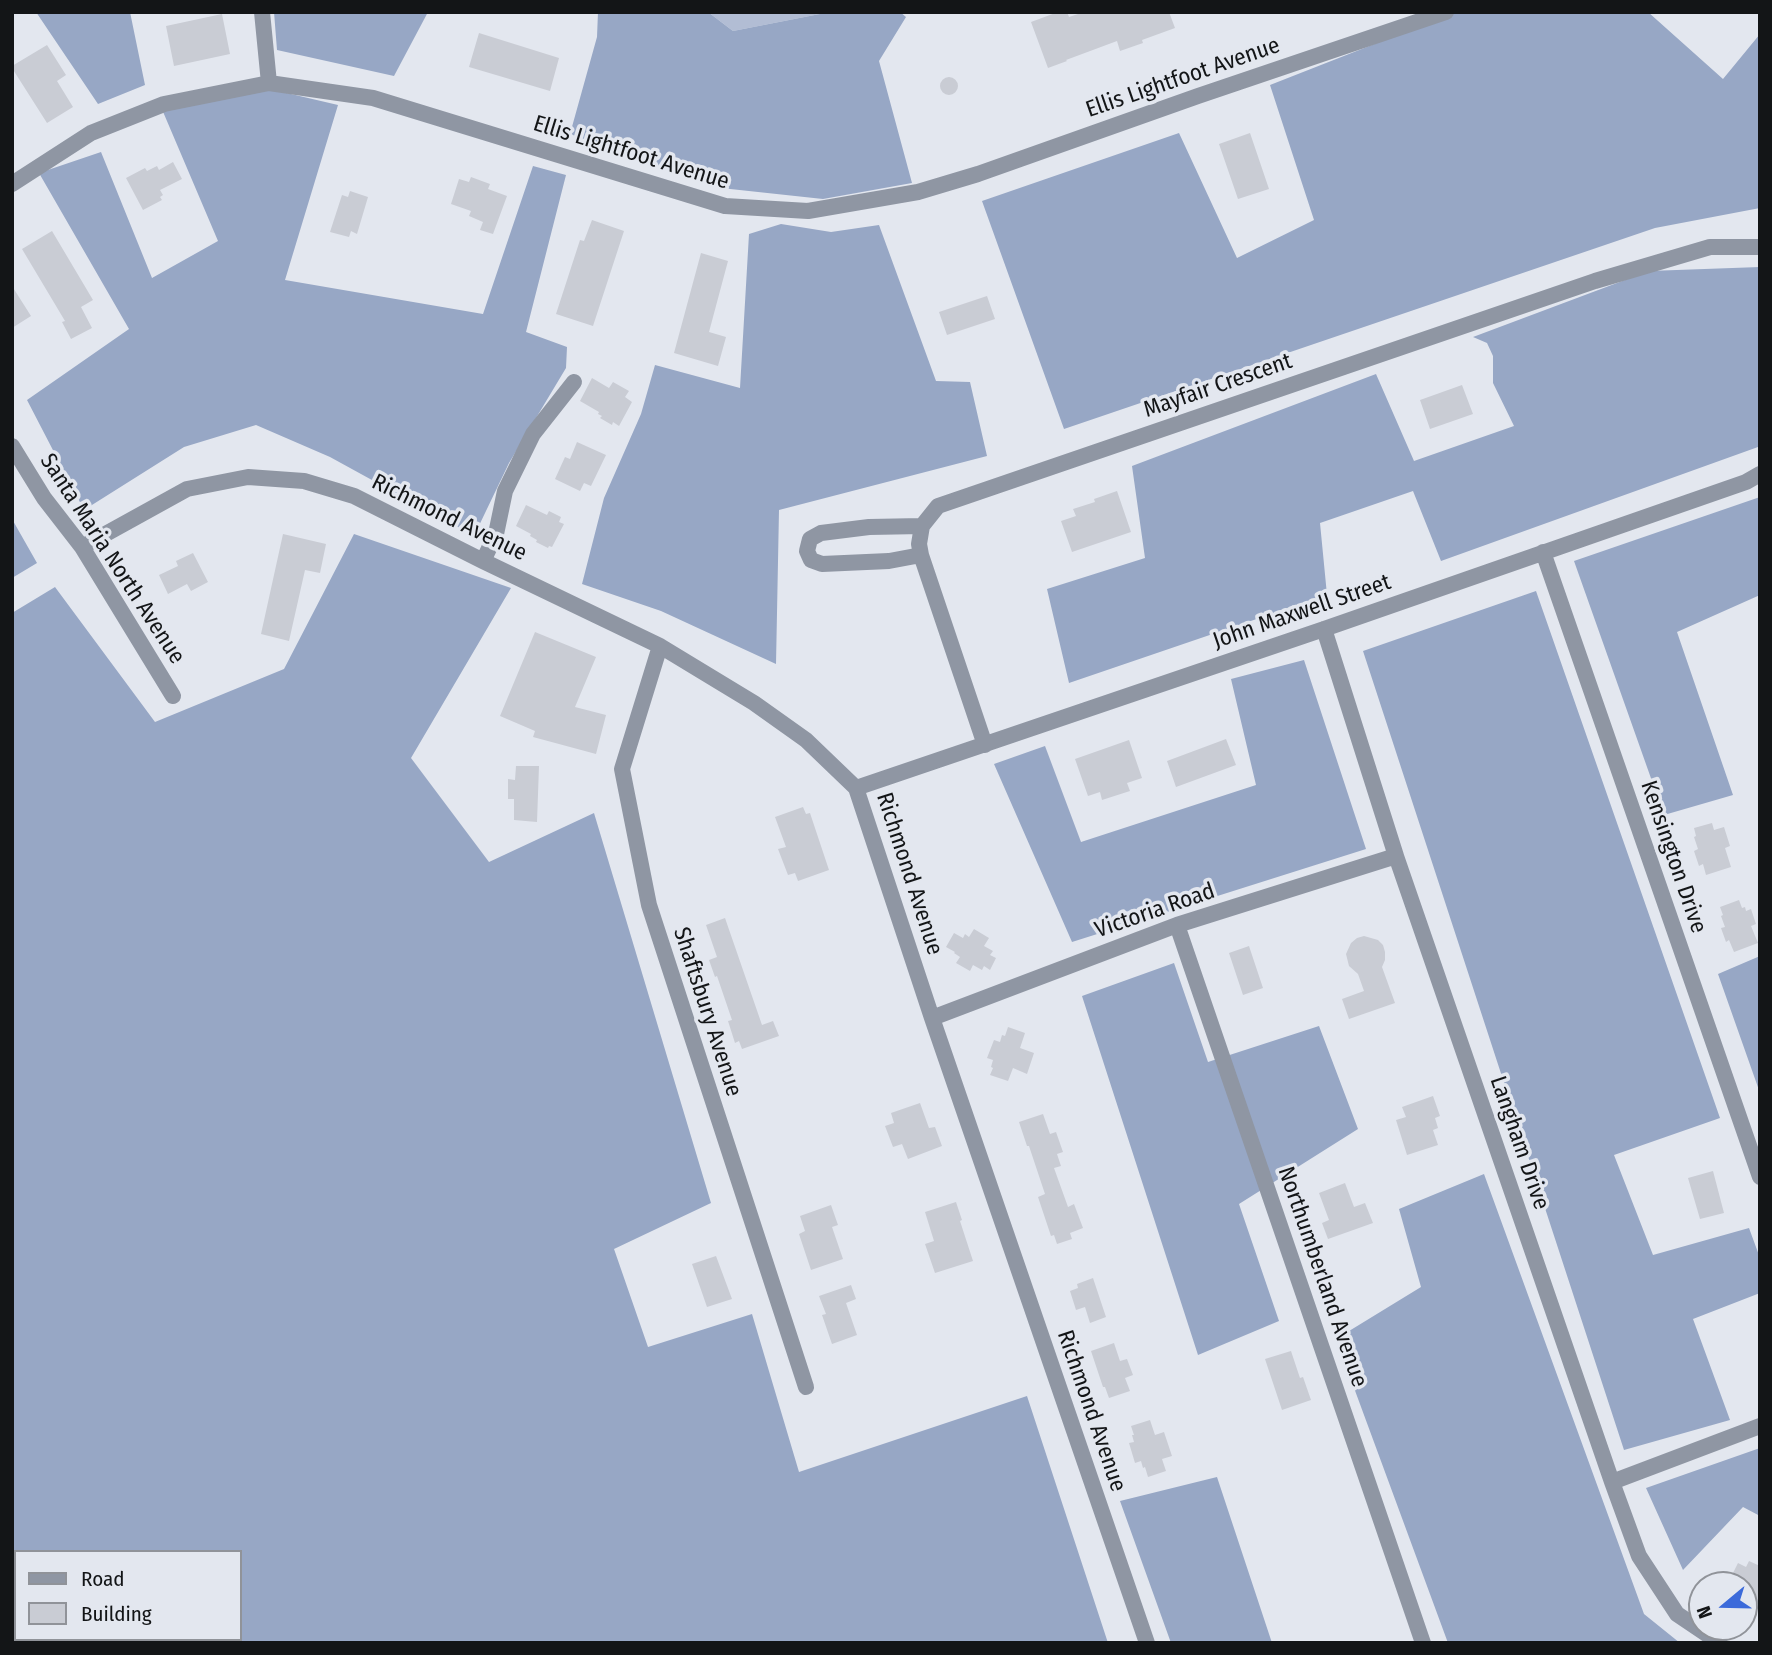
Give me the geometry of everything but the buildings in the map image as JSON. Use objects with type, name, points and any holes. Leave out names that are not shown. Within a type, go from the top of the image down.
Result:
[{"type":"street","points":[[261,12],[269,83]]},
{"type":"street","name":"Ellis Lightfoot Avenue","points":[[12,184],[91,133],[163,104],[269,83],[373,98],[725,206],[808,211],[918,192],[978,174],[1446,12]]},
{"type":"street","name":"Mayfair Crescent","points":[[922,526],[938,506],[1595,281],[1710,247],[1760,247]]},
{"type":"street","points":[[483,561],[496,534],[505,491],[533,435],[574,382]]},
{"type":"street","name":"Santa Maria North Avenue","points":[[12,446],[44,498],[82,547],[173,696]]},
{"type":"street","name":"John Maxwell Street","points":[[856,788],[1324,629],[1746,482],[1760,474]]},
{"type":"street","name":"Richmond Avenue","points":[[82,547],[187,489],[248,477],[304,481],[354,496],[660,646],[754,703],[806,740],[856,788],[932,1018],[1147,1643]]},
{"type":"street","points":[[921,555],[889,561],[822,564],[811,560],[807,551],[810,539],[821,533],[869,527],[922,526],[919,544],[921,555],[985,745]]},
{"type":"street","name":"Kensington Drive","points":[[1543,552],[1760,1177]]},
{"type":"street","name":"Langham Drive","points":[[1324,629],[1396,856],[1639,1556],[1677,1614],[1720,1643]]},
{"type":"street","name":"Shaftsbury Avenue","points":[[660,646],[622,769],[627,797],[649,905],[806,1387]]},
{"type":"street","name":"Victoria Road","points":[[932,1018],[1177,925],[1396,856]]},
{"type":"street","name":"Northumberland Avenue","points":[[1177,925],[1423,1643]]},
{"type":"street","points":[[1612,1482],[1760,1426]]},
{"type":"shaded area","points":[[36,12],[130,12],[145,85],[98,104]]},
{"type":"shaded area","points":[[274,12],[428,12],[394,76],[277,50]]},
{"type":"shaded area","points":[[598,12],[708,12],[733,31],[830,12],[900,12],[906,17],[879,61],[912,183],[823,199],[721,188],[570,134],[597,37]]},
{"type":"shaded area","points":[[708,12],[830,12],[733,31]]},
{"type":"shaded area","points":[[1456,12],[1648,12],[1723,79],[1760,34],[1760,208],[1655,228],[1064,429],[982,201],[1179,133],[1237,258],[1314,220],[1270,85]]},
{"type":"shaded area","points":[[244,83],[338,105],[285,280],[483,314],[533,166],[566,175],[526,332],[567,347],[566,368],[509,463],[474,536],[330,457],[256,425],[184,447],[84,510],[27,400],[129,329],[39,173],[101,152],[152,278],[218,241],[161,107]]},
{"type":"shaded area","points":[[781,224],[831,232],[879,225],[936,381],[970,382],[987,456],[779,510],[776,664],[661,611],[582,584],[604,498],[641,414],[655,365],[740,388],[749,234]]},
{"type":"shaded area","points":[[1760,267],[1758,447],[1441,561],[1413,491],[1320,523],[1327,595],[1069,683],[1047,589],[1145,558],[1132,466],[1376,374],[1414,461],[1514,426],[1493,383],[1493,356],[1487,343],[1473,337],[1649,271]]},
{"type":"shaded area","points":[[1760,497],[1760,595],[1677,632],[1733,795],[1664,815],[1574,561]]},
{"type":"shaded area","points":[[12,519],[37,563],[12,578]]},
{"type":"shaded area","points":[[354,534],[511,588],[411,758],[489,862],[594,813],[711,1203],[614,1249],[648,1347],[752,1314],[799,1472],[1027,1396],[1108,1643],[12,1643],[12,613],[55,587],[155,722],[284,669]]},
{"type":"shaded area","points":[[1536,591],[1720,1118],[1614,1155],[1653,1255],[1749,1228],[1760,1258],[1760,1293],[1693,1319],[1730,1420],[1624,1450],[1363,651]]},
{"type":"shaded area","points":[[1304,660],[1366,849],[1072,942],[994,764],[1045,746],[1081,842],[1256,785],[1231,679]]},
{"type":"shaded area","points":[[1760,956],[1760,1093],[1718,974]]},
{"type":"shaded area","points":[[1174,963],[1208,1062],[1319,1026],[1358,1129],[1239,1204],[1279,1321],[1198,1355],[1082,996]]},
{"type":"shaded area","points":[[1484,1174],[1644,1614],[1680,1643],[1448,1643],[1336,1339],[1421,1287],[1399,1209]]},
{"type":"shaded area","points":[[1760,1448],[1760,1516],[1743,1507],[1683,1570],[1646,1488]]},
{"type":"shaded area","points":[[1217,1477],[1272,1643],[1171,1643],[1120,1501]]}]
